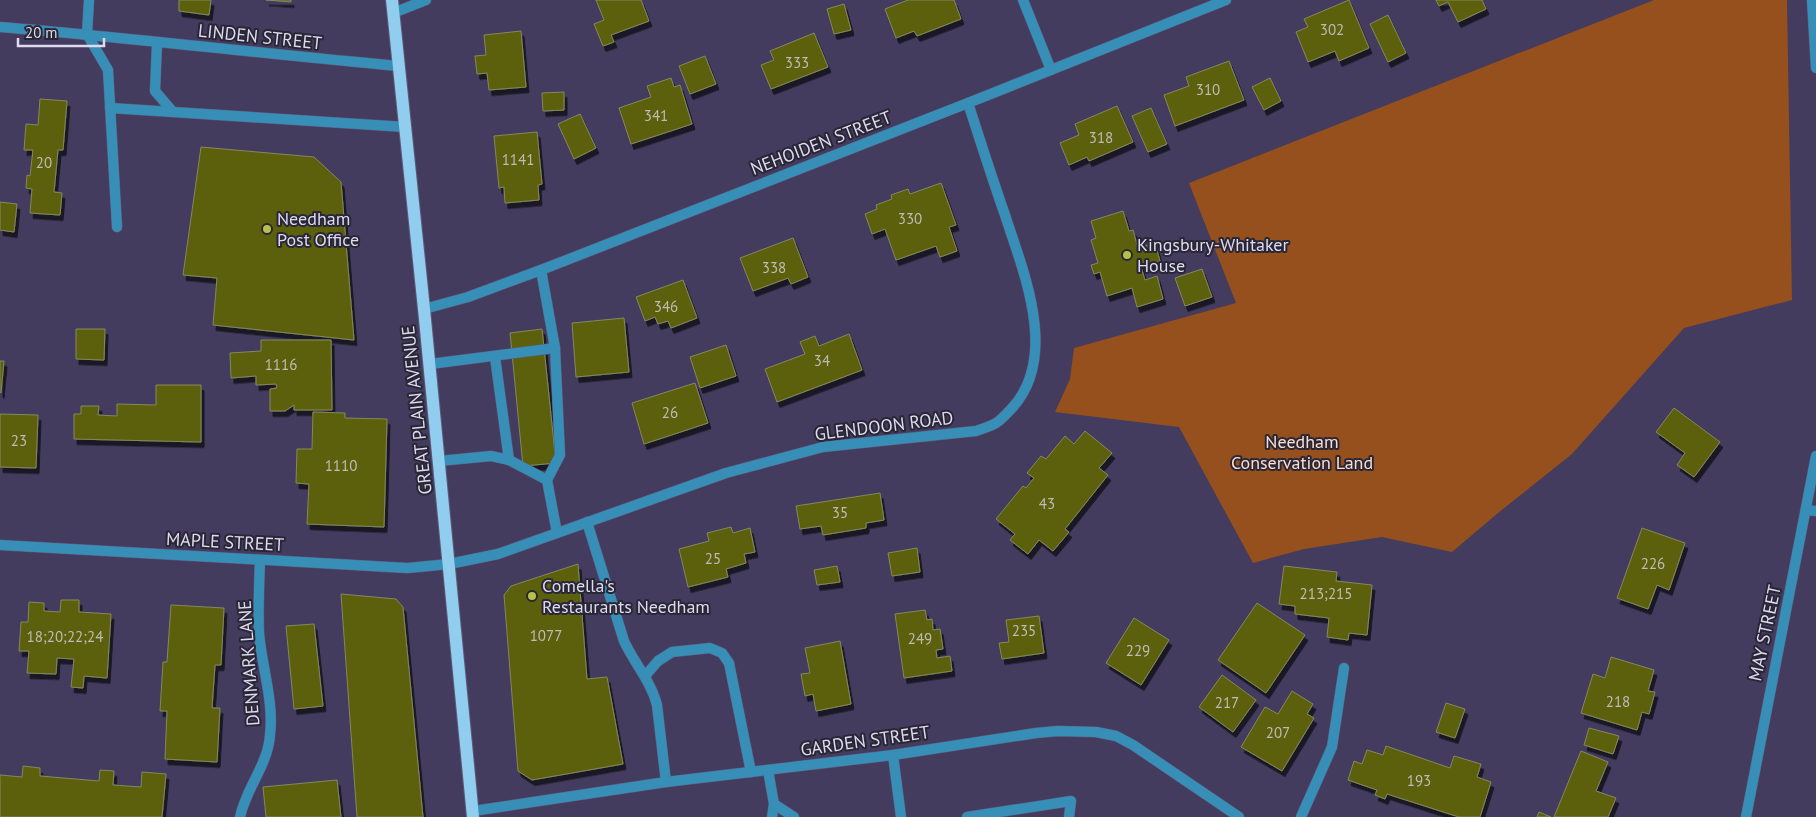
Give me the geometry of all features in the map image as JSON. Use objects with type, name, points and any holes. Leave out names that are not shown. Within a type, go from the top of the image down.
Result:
[{"type":"main road","name":"GREAT PLAIN AVENUE","points":[[392,0],[440,461],[473,814]]},
{"type":"street","points":[[89,0],[87,34],[108,70],[117,227]]},
{"type":"street","points":[[393,13],[426,0]]},
{"type":"street","points":[[1023,0],[1051,70]]},
{"type":"street","name":"NEHOIDEN STREET","points":[[424,309],[460,300],[540,270],[1226,0]]},
{"type":"street","points":[[1812,0],[1816,68]]},
{"type":"street","name":"LINDEN STREET","points":[[0,27],[87,34],[157,43],[398,66]]},
{"type":"street","points":[[157,43],[155,92],[173,112]]},
{"type":"street","name":"GLENDOON ROAD","points":[[449,564],[498,554],[726,473],[823,447],[976,432],[997,425],[1021,397],[1034,368],[1035,331],[1028,285],[968,103]]},
{"type":"street","points":[[110,108],[404,126]]},
{"type":"street","points":[[540,270],[555,348],[560,455],[546,480],[556,533]]},
{"type":"street","points":[[430,364],[555,348]]},
{"type":"street","points":[[495,356],[509,460]]},
{"type":"street","points":[[440,461],[491,456],[509,460],[546,480]]},
{"type":"street","name":"MAY STREET","points":[[1746,817],[1811,511],[1816,456]]},
{"type":"street","points":[[586,522],[624,641],[630,655],[651,684],[658,705],[666,782]]},
{"type":"street","name":"MAPLE STREET","points":[[0,545],[408,568],[449,564]]},
{"type":"street","name":"DENMARK LANE","points":[[240,817],[244,800],[267,754],[272,720],[259,634],[260,561]]},
{"type":"street","points":[[645,676],[658,661],[672,652],[710,648],[722,654],[729,663],[751,772]]},
{"type":"street","points":[[1301,817],[1332,747],[1344,668]]},
{"type":"street","name":"GARDEN STREET","points":[[473,814],[666,782],[893,755],[1036,732],[1077,731],[1116,736],[1133,745],[1239,817]]},
{"type":"street","points":[[893,755],[901,817]]},
{"type":"street","points":[[768,770],[774,804],[772,817]]},
{"type":"street","points":[[967,817],[1071,801],[1069,817]]},
{"type":"street","points":[[774,804],[794,817]]},
{"type":"green space","name":"Needham Conservation Land","points":[[1654,0],[1787,0],[1792,300],[1684,328],[1572,454],[1452,552],[1382,537],[1304,549],[1253,563],[1179,427],[1055,412],[1070,379],[1074,348],[1236,303],[1189,183]]},
{"type":"building","points":[[179,0],[211,0],[209,15],[179,11]]},
{"type":"building","points":[[266,0],[291,0],[291,2]]},
{"type":"building","points":[[596,0],[641,0],[649,21],[611,35],[614,42],[603,46],[594,24],[604,20]]},
{"type":"building","points":[[908,0],[954,0],[961,19],[917,36],[914,31],[896,38],[885,9]]},
{"type":"building","points":[[1349,0],[1369,48],[1339,61],[1335,51],[1308,62],[1296,32],[1308,27],[1304,19]]},
{"type":"building","points":[[1436,0],[1482,0],[1486,9],[1458,22],[1448,2],[1439,6]]},
{"type":"building","points":[[844,4],[851,30],[834,34],[827,9]]},
{"type":"building","points":[[1388,15],[1406,53],[1388,62],[1370,24]]},
{"type":"building","points":[[521,31],[526,87],[489,90],[487,73],[477,74],[475,56],[486,55],[484,35]]},
{"type":"building","points":[[814,33],[828,67],[771,89],[761,65],[774,60],[770,51]]},
{"type":"building","points":[[705,56],[716,84],[690,94],[679,66]]},
{"type":"building","points":[[1229,61],[1244,100],[1175,126],[1164,95],[1189,86],[1186,77]]},
{"type":"building","points":[[671,78],[674,87],[680,85],[692,124],[631,144],[619,108],[651,97],[647,86]]},
{"type":"building","points":[[1270,78],[1281,101],[1264,110],[1252,87]]},
{"type":"building","points":[[564,92],[564,110],[543,111],[542,93]]},
{"type":"building","points":[[40,99],[67,101],[63,150],[58,150],[54,192],[62,193],[60,215],[30,213],[32,189],[26,188],[27,175],[30,176],[33,150],[24,150],[26,124],[38,125]]},
{"type":"building","points":[[1117,106],[1133,142],[1089,161],[1087,157],[1069,165],[1060,143],[1079,135],[1075,124]]},
{"type":"building","points":[[1151,108],[1167,144],[1148,152],[1132,116]]},
{"type":"building","points":[[580,114],[596,148],[574,159],[558,124]]},
{"type":"building","points":[[537,132],[542,184],[538,185],[539,200],[505,203],[504,187],[499,188],[494,136]]},
{"type":"building","name":"Needham Post Office","points":[[201,147],[314,157],[341,182],[354,340],[213,325],[217,278],[183,275]]},
{"type":"building","points":[[941,183],[956,225],[949,227],[957,251],[940,257],[936,246],[896,260],[885,229],[872,234],[865,214],[877,209],[876,205],[892,199],[891,195],[908,189],[910,194]]},
{"type":"building","points":[[0,202],[17,204],[14,232],[0,230]]},
{"type":"building","name":"Kingsbury-Whitaker House","points":[[1123,211],[1129,231],[1133,230],[1138,248],[1155,243],[1160,261],[1141,267],[1145,280],[1157,276],[1163,299],[1137,307],[1132,288],[1107,296],[1100,272],[1094,274],[1091,265],[1098,263],[1091,240],[1096,238],[1091,221]]},
{"type":"building","points":[[793,238],[808,277],[791,284],[788,278],[753,291],[740,258]]},
{"type":"building","points":[[1202,269],[1212,297],[1185,306],[1175,278]]},
{"type":"building","points":[[683,280],[697,318],[671,328],[668,321],[658,324],[655,317],[645,321],[636,297]]},
{"type":"building","points":[[624,318],[629,372],[576,377],[572,323]]},
{"type":"building","points":[[76,329],[105,329],[104,360],[76,359]]},
{"type":"building","points":[[542,329],[556,463],[523,466],[510,333]]},
{"type":"building","points":[[849,334],[862,370],[777,402],[765,369],[805,354],[800,342],[815,336],[819,346]]},
{"type":"building","points":[[261,340],[331,340],[332,410],[294,410],[294,405],[285,411],[270,411],[270,389],[277,388],[276,384],[256,385],[256,376],[231,378],[230,353],[261,351]]},
{"type":"building","points":[[726,345],[736,376],[700,388],[690,357]]},
{"type":"building","points":[[0,361],[4,361],[1,393],[0,392]]},
{"type":"building","points":[[695,383],[708,423],[644,444],[632,403]]},
{"type":"building","points":[[156,385],[201,385],[201,442],[74,439],[74,414],[81,414],[81,406],[99,406],[98,415],[117,416],[117,404],[156,405]]},
{"type":"building","points":[[1674,408],[1720,442],[1694,477],[1677,465],[1685,453],[1656,432]]},
{"type":"building","points":[[313,412],[345,413],[345,418],[387,419],[384,527],[307,524],[309,484],[296,483],[297,449],[312,449]]},
{"type":"building","points":[[0,414],[38,415],[36,468],[0,467]]},
{"type":"building","points":[[1085,431],[1112,453],[1099,468],[1108,475],[1065,529],[1069,532],[1053,551],[1039,540],[1028,554],[1010,540],[1015,534],[996,519],[1023,486],[1026,488],[1034,478],[1027,473],[1041,456],[1046,459],[1065,436],[1074,444]]},
{"type":"building","points":[[880,493],[884,520],[866,523],[866,528],[823,535],[821,526],[800,529],[796,506]]},
{"type":"building","points":[[731,527],[733,533],[750,528],[755,552],[744,554],[746,563],[726,569],[728,577],[688,587],[679,549],[709,541],[707,533]]},
{"type":"building","points":[[1642,528],[1685,543],[1669,590],[1657,585],[1648,609],[1617,598]]},
{"type":"building","points":[[917,548],[920,572],[892,576],[888,553]]},
{"type":"building","points":[[578,564],[587,679],[607,677],[623,764],[532,780],[518,771],[504,595],[511,586]]},
{"type":"building","points":[[837,566],[840,582],[817,585],[814,570]]},
{"type":"building","points":[[1284,566],[1337,572],[1336,581],[1372,585],[1367,635],[1349,633],[1348,640],[1327,637],[1329,618],[1295,614],[1295,606],[1279,604]]},
{"type":"building","points":[[341,594],[396,599],[403,607],[423,817],[357,817]]},
{"type":"building","points":[[61,600],[79,600],[79,612],[111,614],[107,678],[84,676],[83,688],[71,687],[74,659],[57,658],[56,674],[27,673],[29,651],[19,651],[21,622],[28,622],[29,602],[44,603],[44,611],[60,612]]},
{"type":"building","points":[[1257,603],[1305,635],[1266,693],[1218,660]]},
{"type":"building","points":[[171,605],[224,608],[221,665],[215,665],[212,708],[220,708],[217,762],[165,759],[167,711],[160,711],[163,662],[167,662]]},
{"type":"building","points":[[925,610],[927,620],[932,619],[933,630],[940,629],[943,649],[936,650],[937,658],[950,656],[952,671],[904,678],[895,614]]},
{"type":"building","points":[[1039,616],[1044,653],[1002,659],[999,643],[1009,642],[1006,620]]},
{"type":"building","points":[[1134,618],[1169,640],[1141,685],[1106,663]]},
{"type":"building","points":[[314,624],[323,706],[294,709],[286,626]]},
{"type":"building","points":[[840,641],[851,704],[816,711],[813,694],[805,696],[801,674],[810,673],[805,648]]},
{"type":"building","points":[[1611,657],[1654,670],[1648,691],[1655,692],[1649,714],[1642,712],[1637,730],[1581,713],[1593,674],[1605,678]]},
{"type":"building","points":[[1222,675],[1256,700],[1233,732],[1199,707]]},
{"type":"building","points":[[1292,691],[1313,704],[1307,714],[1314,718],[1282,771],[1241,747],[1265,707],[1278,714]]},
{"type":"building","points":[[1446,703],[1465,709],[1455,738],[1436,732]]},
{"type":"building","points":[[1589,728],[1619,736],[1613,754],[1584,745]]},
{"type":"building","points":[[1386,746],[1450,768],[1454,756],[1481,764],[1477,777],[1491,782],[1480,817],[1459,817],[1387,794],[1385,799],[1375,795],[1377,790],[1348,780],[1354,761],[1362,764],[1367,750],[1383,755]]},
{"type":"building","points":[[1581,751],[1608,762],[1596,791],[1616,798],[1608,817],[1554,817]]},
{"type":"building","points":[[23,766],[40,768],[40,776],[99,781],[100,770],[114,771],[113,785],[141,787],[142,772],[166,774],[162,817],[0,817],[0,775],[22,777]]},
{"type":"building","points":[[337,780],[341,817],[266,817],[263,787]]},
{"type":"building","points":[[1539,812],[1551,817],[1537,817]]},
{"type":"place","name":"Needham Post Office","points":[[267,229]]},
{"type":"place","name":"Kingsbury-Whitaker House","points":[[1127,255]]},
{"type":"place","name":"Comella's Restaurants Needham","points":[[532,596]]}]
